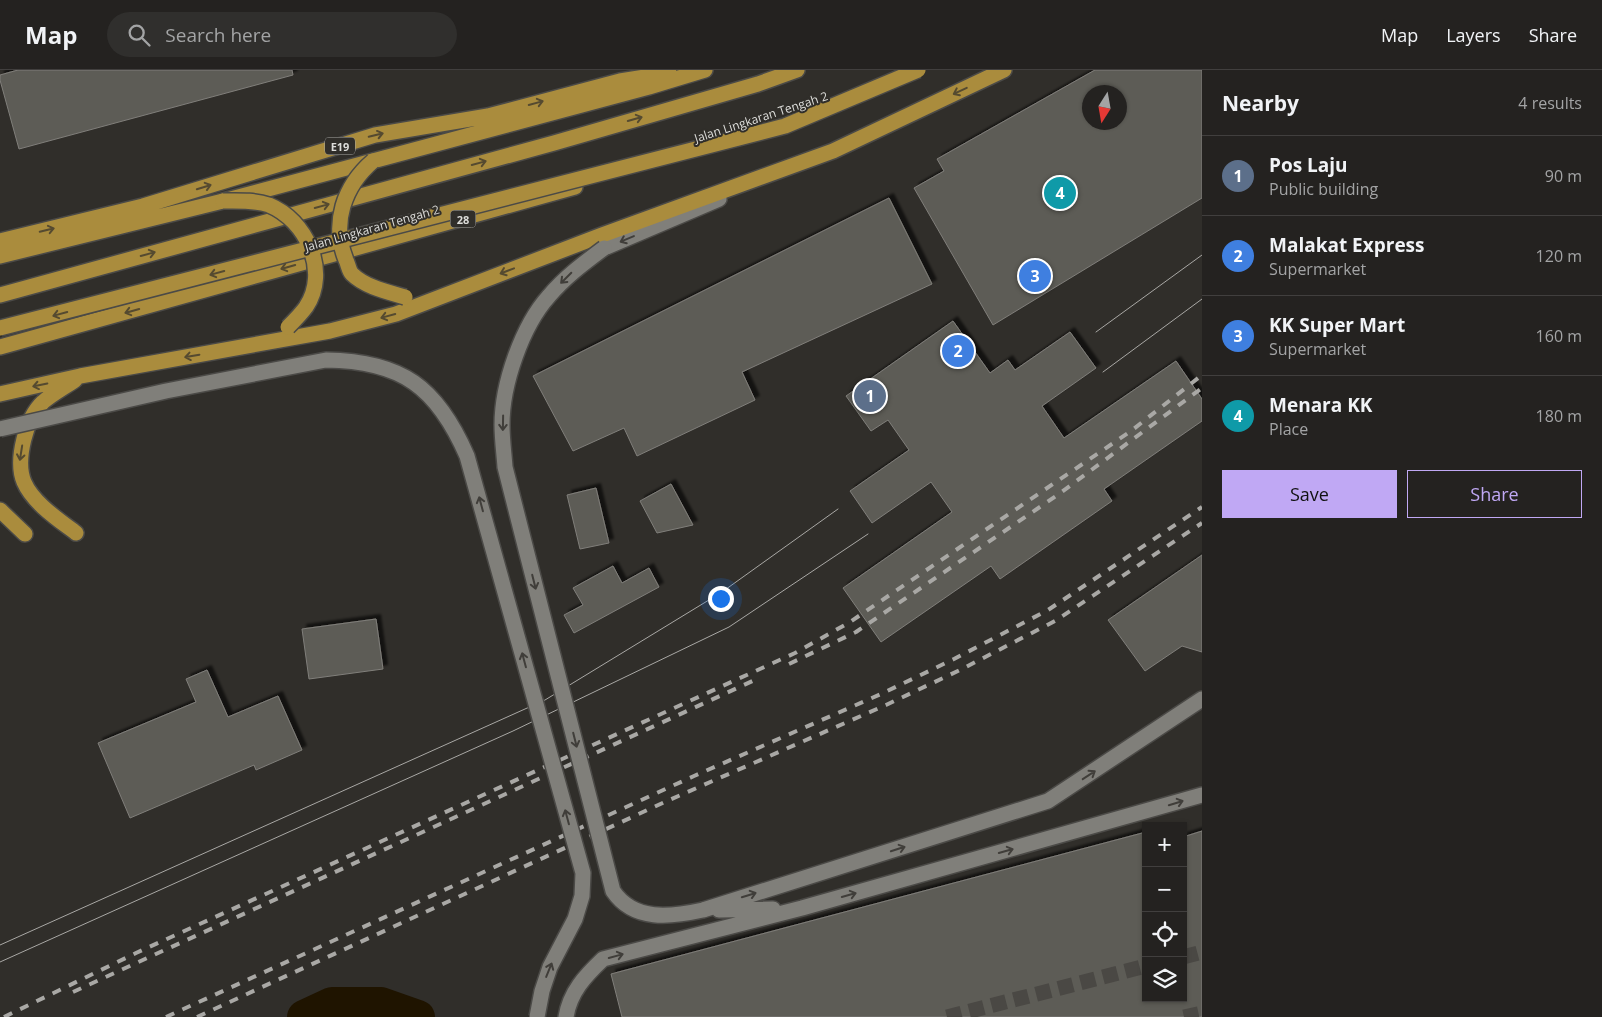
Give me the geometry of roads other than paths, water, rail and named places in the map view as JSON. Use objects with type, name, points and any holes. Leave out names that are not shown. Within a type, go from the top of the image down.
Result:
[{"type":"highway","name":"E19","points":[[0,241],[143,206],[375,135],[488,116],[620,81],[685,70]]},
{"type":"highway","points":[[0,256],[223,201],[634,91],[705,70]]},
{"type":"highway","points":[[0,294],[554,143],[758,84],[797,70]]},
{"type":"highway","points":[[0,328],[785,126],[918,70]]},
{"type":"highway","name":"Jalan Lingkaran Tengah 2","points":[[0,347],[725,146],[831,111],[918,70]]},
{"type":"highway","points":[[0,394],[80,376],[330,331],[396,314],[832,151],[1004,70]]},
{"type":"highway","points":[[373,161],[358,175],[345,202],[338,230],[339,244],[352,274],[378,290],[405,297],[433,299]]},
{"type":"highway","points":[[223,201],[247,200],[268,205],[288,215],[306,237],[312,253],[316,282],[307,307],[288,327],[240,347]]},
{"type":"highway","points":[[76,533],[37,500],[24,483],[19,465],[23,443],[42,403],[80,376]]},
{"type":"highway","points":[[0,510],[25,534]]},
{"type":"street","points":[[832,151],[604,248],[571,273],[548,297],[518,348],[504,400],[502,424],[505,467],[614,891],[619,899],[632,909],[646,914],[673,916],[703,910],[1048,801],[1202,699]]},
{"type":"street","points":[[0,429],[166,391],[326,360],[352,360],[383,366],[400,373],[420,386],[438,404],[455,428],[467,456],[583,873],[582,896],[575,919],[550,967],[542,991],[537,1017]]},
{"type":"street","points":[[566,1017],[574,992],[584,978],[603,959],[802,908],[1202,795]]},
{"type":"street","points":[[703,910],[802,908]]},
{"type":"waterway","points":[[304,1017],[332,1004],[381,1004],[418,1017]]},
{"type":"tunnel","points":[[1187,956],[1202,952]]},
{"type":"tunnel","points":[[947,1017],[1142,967]]},
{"type":"tunnel","points":[[1184,1017],[1202,1013]]},
{"type":"tram line","points":[[1096,332],[1202,255]]},
{"type":"tram line","points":[[1103,372],[1202,299]]},
{"type":"tram line","points":[[0,945],[545,700],[722,592],[838,509]]},
{"type":"tram line","points":[[0,962],[513,731],[729,627],[868,534]]},
{"type":"railway","points":[[4,1017],[136,953],[795,653],[850,622],[1131,431],[1202,375]]},
{"type":"railway","points":[[789,664],[856,632],[1059,494],[1202,388]]},
{"type":"railway","points":[[166,1017],[694,776],[881,694],[954,659],[1048,610],[1202,507]]},
{"type":"railway","points":[[197,1017],[667,801],[886,705],[960,670],[1055,621],[1202,523]]},
{"type":"railway","points":[[73,992],[757,679]]},
{"type":"place","name":"Menara KK","points":[[1060,193]]},
{"type":"place","name":"KK Super Mart","points":[[1035,276]]},
{"type":"place","name":"Malakat Express","points":[[958,351]]},
{"type":"place","name":"Pos Laju","points":[[870,396]]}]
